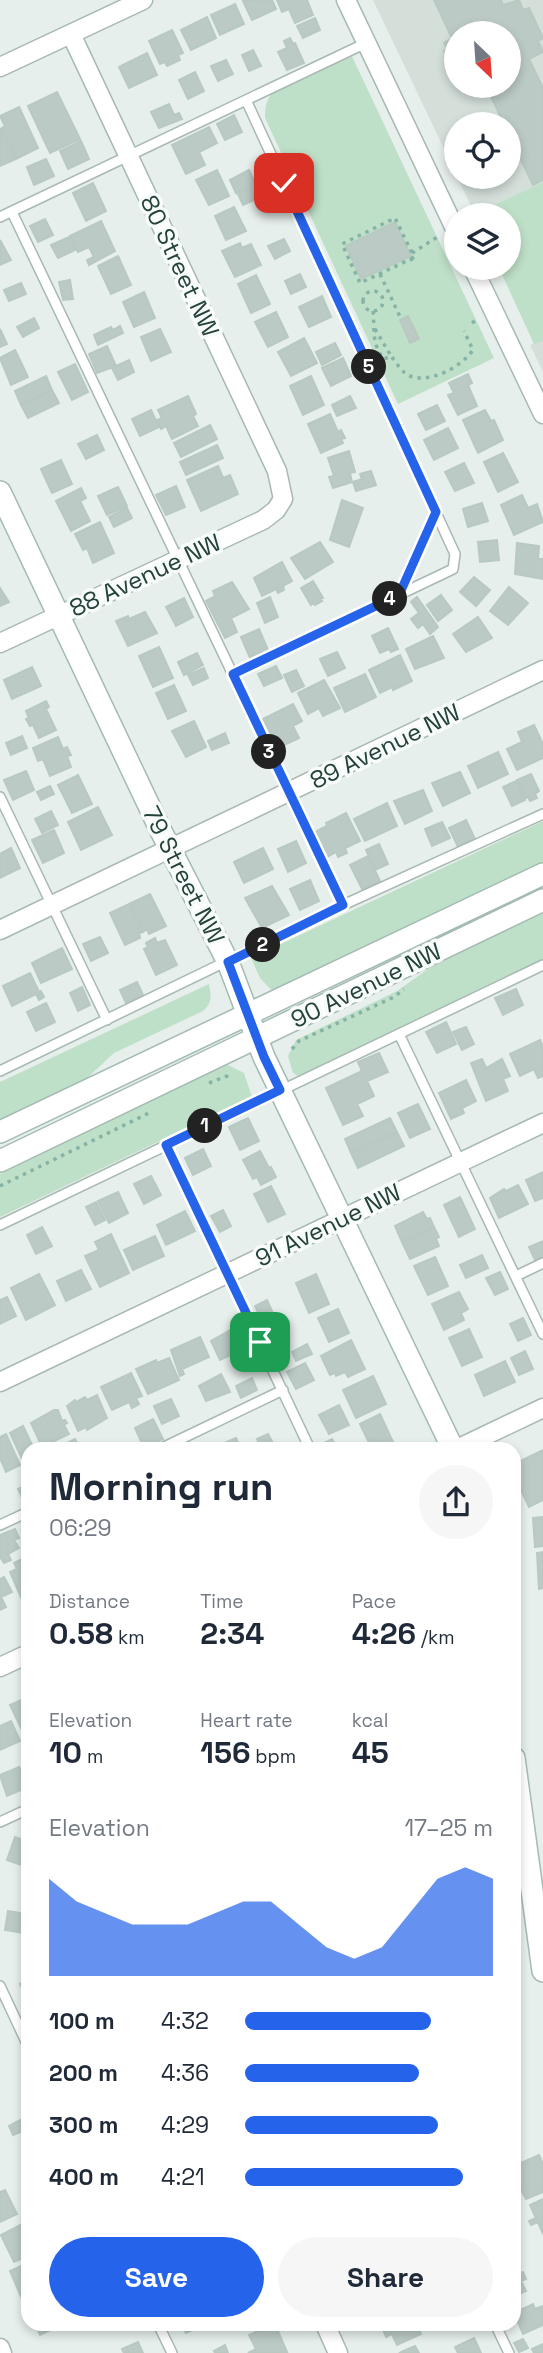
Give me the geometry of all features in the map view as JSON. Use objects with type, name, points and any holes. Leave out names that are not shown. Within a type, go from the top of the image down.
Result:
[{"type":"street","points":[[0,67],[143,0]]},
{"type":"street","points":[[346,0],[444,206]]},
{"type":"street","name":"80 Street NW","points":[[71,34],[277,471],[283,499]]},
{"type":"street","points":[[479,280],[543,414]]},
{"type":"street","name":"79 Street NW","points":[[0,492],[170,849],[228,962],[280,1090],[452,1442]]},
{"type":"street","name":"88 Avenue NW","points":[[0,643],[263,520],[276,510],[283,499]]},
{"type":"street","name":"89 Avenue NW","points":[[0,930],[543,670]]},
{"type":"street","name":"90 Avenue NW","points":[[0,1132],[543,874]]},
{"type":"street","name":"90 Avenue NW","points":[[0,1161],[543,900]]},
{"type":"street","name":"91 Avenue NW","points":[[0,1382],[543,1123]]},
{"type":"street","points":[[470,1442],[543,1408]]},
{"type":"street","points":[[0,1667],[21,1657]]},
{"type":"street","points":[[521,1806],[543,1971]]},
{"type":"street","points":[[328,2331],[338,2353]]},
{"type":"street","points":[[0,2348],[2,2353]]},
{"type":"lane","points":[[0,217],[366,43]]},
{"type":"lane","points":[[233,674],[453,569],[455,554],[246,100]]},
{"type":"lane","points":[[12,212],[343,905]]},
{"type":"lane","points":[[399,595],[436,512]]},
{"type":"lane","points":[[0,797],[107,1020]]},
{"type":"lane","points":[[0,1070],[343,905],[543,814]]},
{"type":"lane","points":[[0,1225],[543,965]]},
{"type":"lane","points":[[399,1034],[543,1334]]},
{"type":"lane","points":[[166,1145],[307,1442]]},
{"type":"lane","points":[[516,1276],[543,1263]]},
{"type":"lane","points":[[175,1442],[283,1390]]},
{"type":"lane","points":[[0,1525],[21,1515]]},
{"type":"lane","points":[[0,1822],[21,1812]]},
{"type":"lane","points":[[0,1986],[21,2031]]},
{"type":"lane","points":[[161,2331],[172,2353]]},
{"type":"lane","points":[[498,2331],[509,2353]]},
{"type":"path","points":[[395,218],[412,253],[414,257],[411,260],[360,283],[342,244],[395,218]]},
{"type":"path","points":[[412,253],[444,237]]},
{"type":"path","points":[[380,274],[401,319]]},
{"type":"path","points":[[373,311],[364,305],[366,294],[375,291],[382,298]]},
{"type":"path","points":[[382,298],[390,294]]},
{"type":"path","points":[[373,311],[381,306],[382,298]]},
{"type":"path","points":[[373,311],[373,341],[384,359],[391,356]]},
{"type":"path","points":[[374,329],[391,356],[411,377],[433,377],[470,355],[473,350],[464,331]]},
{"type":"path","points":[[200,1087],[227,1076],[234,1065]]},
{"type":"path","points":[[0,1186],[151,1112]]},
{"type":"shaded area","points":[[373,0],[543,0],[543,182],[498,203],[470,203],[463,189],[521,189],[521,112],[444,112],[444,149]]},
{"type":"shaded area","points":[[543,339],[543,372],[530,345]]},
{"type":"green space","points":[[350,52],[444,252],[444,280],[457,280],[494,358],[398,404],[265,118],[273,92],[309,70]]},
{"type":"green space","points":[[543,182],[543,341],[534,344],[505,280],[521,280],[521,203],[498,203]]},
{"type":"green space","points":[[543,821],[543,868],[276,995],[260,978],[251,958]]},
{"type":"green space","points":[[543,911],[543,959],[298,1076],[293,1073],[288,1056],[296,1040],[397,991],[438,962]]},
{"type":"green space","points":[[209,984],[210,1001],[203,1011],[114,1053],[83,1082],[0,1124],[0,1082]]},
{"type":"green space","points":[[226,1064],[244,1073],[252,1097],[0,1217],[0,1174]]},
{"type":"building","points":[[272,0],[276,9],[252,20],[243,1]]},
{"type":"building","points":[[277,0],[307,0],[313,15],[295,23],[289,9],[282,12]]},
{"type":"building","points":[[434,0],[501,0],[503,5],[519,0],[523,10],[529,8],[543,38],[538,41],[543,52],[529,59],[543,88],[543,180],[533,185],[521,160],[521,112],[498,112],[492,98],[522,98],[522,21],[444,21]]},
{"type":"building","points":[[235,4],[244,24],[220,35],[211,15]]},
{"type":"building","points":[[207,17],[216,38],[191,50],[181,30]]},
{"type":"building","points":[[315,18],[320,30],[303,38],[297,26]]},
{"type":"building","points":[[172,30],[183,53],[178,55],[180,60],[167,66],[165,62],[160,64],[149,41]]},
{"type":"building","points":[[290,38],[304,63],[287,70],[278,52],[287,48],[284,41]]},
{"type":"building","points":[[253,50],[261,66],[249,71],[242,55]]},
{"type":"building","points":[[147,53],[157,75],[129,88],[119,67]]},
{"type":"building","points":[[226,60],[233,74],[218,81],[211,66]]},
{"type":"building","points":[[195,72],[204,91],[188,99],[179,80]]},
{"type":"building","points":[[57,92],[80,139],[50,153],[28,106]]},
{"type":"building","points":[[169,104],[174,115],[179,113],[182,119],[159,128],[151,112]]},
{"type":"building","points":[[19,107],[38,148],[16,159],[2,128],[5,126],[0,116]]},
{"type":"building","points":[[234,115],[242,132],[225,140],[217,124]]},
{"type":"building","points":[[209,127],[217,143],[199,152],[205,165],[186,174],[172,145]]},
{"type":"building","points":[[2,128],[16,159],[0,166],[0,129]]},
{"type":"building","points":[[81,141],[89,159],[68,169],[60,151]]},
{"type":"building","points":[[46,159],[54,176],[34,185],[27,167]]},
{"type":"building","points":[[217,170],[229,196],[209,205],[196,180]]},
{"type":"building","points":[[249,170],[255,183],[236,193],[230,180]]},
{"type":"building","points":[[93,183],[106,211],[86,221],[73,193]]},
{"type":"building","points":[[256,185],[261,197],[243,205],[238,194]]},
{"type":"building","points":[[234,207],[246,231],[226,240],[215,216]]},
{"type":"building","points":[[45,219],[53,235],[38,242],[30,226]]},
{"type":"building","points":[[101,221],[115,251],[89,265],[87,260],[94,257],[89,247],[78,252],[70,236]]},
{"type":"building","points":[[395,222],[411,256],[361,279],[346,246]]},
{"type":"building","points":[[69,237],[75,250],[58,258],[51,245]]},
{"type":"building","points":[[284,239],[290,251],[275,259],[268,246]]},
{"type":"building","points":[[0,240],[11,260],[0,265]]},
{"type":"building","points":[[240,243],[242,248],[251,244],[261,265],[235,277],[222,251]]},
{"type":"building","points":[[118,256],[131,285],[111,294],[98,266]]},
{"type":"building","points":[[300,274],[306,287],[291,294],[285,281]]},
{"type":"building","points":[[256,275],[270,304],[251,313],[238,284]]},
{"type":"building","points":[[70,280],[73,299],[63,300],[59,282]]},
{"type":"building","points":[[21,283],[26,294],[9,301],[4,290]]},
{"type":"building","points":[[144,292],[155,318],[134,327],[123,302]]},
{"type":"building","points":[[322,296],[331,317],[309,327],[299,307]]},
{"type":"building","points":[[276,312],[288,337],[268,347],[255,322]]},
{"type":"building","points":[[408,316],[419,339],[410,343],[400,320]]},
{"type":"building","points":[[34,318],[39,328],[23,337],[17,327]]},
{"type":"building","points":[[120,326],[123,333],[98,345],[94,335]]},
{"type":"building","points":[[0,329],[7,344],[0,347]]},
{"type":"building","points":[[160,329],[171,352],[151,361],[141,337]]},
{"type":"building","points":[[304,338],[317,363],[291,376],[278,352]]},
{"type":"building","points":[[335,343],[341,355],[322,365],[316,352]]},
{"type":"building","points":[[107,346],[116,366],[97,373],[89,354]]},
{"type":"building","points":[[15,350],[28,377],[11,385],[0,358]]},
{"type":"building","points":[[343,358],[351,376],[331,386],[322,368]]},
{"type":"building","points":[[129,360],[134,372],[118,380],[112,368]]},
{"type":"building","points":[[75,364],[88,392],[72,400],[58,372]]},
{"type":"building","points":[[468,374],[472,383],[468,385],[477,406],[458,415],[448,395],[454,393],[449,383]]},
{"type":"building","points":[[46,376],[52,390],[21,405],[15,391]]},
{"type":"building","points":[[311,376],[324,405],[303,415],[290,386]]},
{"type":"building","points":[[52,390],[59,403],[28,418],[21,405]]},
{"type":"building","points":[[188,396],[198,426],[172,439],[166,426],[161,429],[157,420],[162,418],[158,410]]},
{"type":"building","points":[[350,396],[356,408],[337,416],[332,405]]},
{"type":"building","points":[[437,405],[445,421],[426,430],[418,414]]},
{"type":"building","points":[[151,410],[159,427],[140,436],[132,419]]},
{"type":"building","points":[[485,410],[491,421],[494,420],[503,440],[478,453],[463,420]]},
{"type":"building","points":[[330,414],[338,432],[341,430],[345,438],[341,439],[343,443],[321,453],[308,424]]},
{"type":"building","points":[[210,425],[217,439],[181,457],[174,443]]},
{"type":"building","points":[[448,428],[458,448],[434,460],[424,440]]},
{"type":"building","points":[[97,435],[104,450],[86,459],[78,444]]},
{"type":"building","points":[[217,445],[223,458],[186,475],[180,462]]},
{"type":"building","points":[[349,451],[355,472],[350,473],[352,482],[333,488],[329,477],[334,476],[328,458]]},
{"type":"building","points":[[503,453],[518,482],[498,492],[484,462]]},
{"type":"building","points":[[61,460],[72,484],[52,493],[41,469]]},
{"type":"building","points":[[464,463],[474,483],[455,491],[445,472]]},
{"type":"building","points":[[218,466],[223,478],[230,475],[238,494],[201,511],[187,480]]},
{"type":"building","points":[[371,471],[376,485],[356,491],[353,482],[362,479],[360,474]]},
{"type":"building","points":[[176,486],[185,507],[166,515],[156,495]]},
{"type":"building","points":[[118,487],[127,506],[107,515],[98,496]]},
{"type":"building","points":[[81,488],[86,498],[80,501],[90,521],[71,531],[56,501]]},
{"type":"building","points":[[522,495],[528,508],[537,504],[543,522],[514,535],[501,505]]},
{"type":"building","points":[[342,500],[363,508],[349,547],[330,540]]},
{"type":"building","points":[[482,503],[488,521],[468,527],[463,509]]},
{"type":"building","points":[[127,508],[132,518],[114,527],[109,517]]},
{"type":"building","points":[[100,522],[114,553],[93,563],[87,548],[83,550],[75,534]]},
{"type":"building","points":[[497,540],[499,560],[480,562],[478,542]]},
{"type":"building","points":[[320,542],[333,562],[305,579],[291,558]]},
{"type":"building","points":[[517,543],[539,546],[538,559],[543,559],[543,579],[515,574]]},
{"type":"building","points":[[282,562],[292,581],[278,593],[276,589],[262,596],[254,578]]},
{"type":"building","points":[[474,577],[490,590],[476,606],[460,592]]},
{"type":"building","points":[[313,581],[323,598],[311,605],[301,588]]},
{"type":"building","points":[[232,582],[249,609],[231,618],[237,632],[225,638],[206,601],[215,596],[213,591]]},
{"type":"building","points":[[509,587],[528,603],[508,625],[490,611]]},
{"type":"building","points":[[0,588],[9,602],[0,606]]},
{"type":"building","points":[[441,595],[452,610],[438,621],[427,605]]},
{"type":"building","points":[[270,597],[278,617],[265,623],[257,603]]},
{"type":"building","points":[[417,597],[438,627],[430,634],[423,624],[418,628],[411,619],[419,613],[411,602]]},
{"type":"building","points":[[184,598],[193,617],[176,626],[166,607]]},
{"type":"building","points":[[145,612],[157,633],[128,646],[116,621]]},
{"type":"building","points":[[478,617],[492,638],[466,652],[453,634]]},
{"type":"building","points":[[388,628],[398,649],[380,653],[372,636]]},
{"type":"building","points":[[259,629],[268,650],[250,658],[241,637]]},
{"type":"building","points":[[433,636],[444,658],[415,669],[406,649]]},
{"type":"building","points":[[159,647],[173,678],[153,687],[139,656]]},
{"type":"building","points":[[337,652],[345,668],[328,676],[320,659]]},
{"type":"building","points":[[197,653],[203,665],[184,675],[178,662]]},
{"type":"building","points":[[400,655],[412,681],[380,693],[369,670]]},
{"type":"building","points":[[276,666],[282,678],[264,686],[258,674]]},
{"type":"building","points":[[32,667],[41,686],[12,699],[4,680]]},
{"type":"building","points":[[204,668],[208,678],[193,685],[188,675]]},
{"type":"building","points":[[296,670],[304,686],[292,692],[284,675]]},
{"type":"building","points":[[365,674],[376,697],[345,712],[334,688]]},
{"type":"building","points":[[324,680],[340,708],[323,716],[319,708],[308,714],[298,693]]},
{"type":"building","points":[[174,685],[186,711],[168,719],[156,693]]},
{"type":"building","points":[[46,701],[49,707],[46,709],[56,730],[39,738],[33,725],[30,726],[26,719],[29,718],[26,711]]},
{"type":"building","points":[[293,704],[302,721],[293,726],[299,738],[278,748],[263,719]]},
{"type":"building","points":[[194,721],[206,747],[186,757],[172,731]]},
{"type":"building","points":[[534,725],[543,744],[543,758],[517,770],[507,749],[522,742],[518,732]]},
{"type":"building","points":[[225,733],[229,743],[212,750],[208,741]]},
{"type":"building","points":[[22,736],[27,748],[11,755],[6,743]]},
{"type":"building","points":[[58,737],[63,749],[67,747],[71,755],[67,756],[71,767],[50,776],[43,759],[38,761],[33,748]]},
{"type":"building","points":[[498,752],[508,774],[478,788],[468,766]]},
{"type":"building","points":[[26,771],[34,790],[13,800],[4,780]]},
{"type":"building","points":[[460,772],[470,793],[443,806],[432,783]]},
{"type":"building","points":[[531,774],[539,791],[535,794],[537,798],[530,801],[517,780]]},
{"type":"building","points":[[78,775],[92,804],[72,813],[58,785]]},
{"type":"building","points":[[516,781],[525,800],[512,806],[503,787]]},
{"type":"building","points":[[50,786],[54,794],[41,800],[37,792]]},
{"type":"building","points":[[423,790],[432,811],[405,824],[394,801]]},
{"type":"building","points":[[387,803],[397,826],[365,841],[354,819]]},
{"type":"building","points":[[98,807],[112,835],[81,850],[68,822]]},
{"type":"building","points":[[51,811],[58,825],[42,833],[35,819]]},
{"type":"building","points":[[346,813],[360,841],[345,848],[347,853],[338,857],[336,852],[327,857],[315,832]]},
{"type":"building","points":[[466,820],[475,839],[458,847],[449,828]]},
{"type":"building","points":[[442,822],[450,838],[432,846],[425,829]]},
{"type":"building","points":[[54,830],[64,853],[43,863],[32,840]]},
{"type":"building","points":[[296,841],[306,863],[288,872],[278,849]]},
{"type":"building","points":[[379,844],[388,864],[375,870],[366,850]]},
{"type":"building","points":[[11,848],[20,868],[0,878],[0,854]]},
{"type":"building","points":[[263,848],[273,869],[244,883],[234,862]]},
{"type":"building","points":[[368,856],[380,881],[362,889],[350,865]]},
{"type":"building","points":[[310,880],[319,901],[300,910],[290,889]]},
{"type":"building","points":[[272,886],[289,915],[262,928],[245,898]]},
{"type":"building","points":[[150,894],[166,926],[149,934],[147,929],[143,932],[129,904]]},
{"type":"building","points":[[129,904],[143,932],[139,933],[140,938],[125,945],[110,913]]},
{"type":"building","points":[[100,937],[108,953],[91,961],[83,944]]},
{"type":"building","points":[[155,938],[157,943],[165,940],[177,965],[156,975],[144,949],[148,947],[146,943]]},
{"type":"building","points":[[62,948],[72,969],[41,983],[32,963]]},
{"type":"building","points":[[30,973],[44,997],[39,1000],[36,994],[12,1006],[3,986]]},
{"type":"building","points":[[137,982],[143,995],[126,1003],[120,990]]},
{"type":"building","points":[[82,987],[90,1005],[78,1011],[70,993]]},
{"type":"building","points":[[516,989],[523,1005],[503,1015],[495,998]]},
{"type":"building","points":[[46,1003],[55,1022],[36,1031],[27,1012]]},
{"type":"building","points":[[446,1022],[456,1044],[437,1053],[426,1032]]},
{"type":"building","points":[[466,1027],[474,1044],[462,1050],[453,1032]]},
{"type":"building","points":[[540,1040],[543,1047],[543,1076],[538,1078],[534,1069],[520,1076],[510,1054]]},
{"type":"building","points":[[379,1053],[388,1072],[367,1081],[374,1096],[357,1104],[363,1116],[343,1125],[326,1088],[362,1071],[358,1062]]},
{"type":"building","points":[[482,1059],[486,1068],[502,1059],[510,1076],[503,1079],[508,1091],[486,1101],[471,1063]]},
{"type":"building","points":[[466,1080],[476,1101],[462,1108],[464,1113],[451,1119],[439,1093]]},
{"type":"building","points":[[418,1104],[430,1129],[410,1138],[398,1113]]},
{"type":"building","points":[[248,1118],[259,1141],[240,1150],[229,1127]]},
{"type":"building","points":[[390,1118],[397,1132],[351,1153],[345,1139]]},
{"type":"building","points":[[397,1132],[404,1146],[358,1168],[351,1153]]},
{"type":"building","points":[[203,1149],[211,1166],[193,1175],[185,1158]]},
{"type":"building","points":[[260,1151],[276,1177],[261,1185],[257,1177],[253,1179],[243,1160]]},
{"type":"building","points":[[543,1172],[543,1198],[535,1201],[526,1180]]},
{"type":"building","points":[[151,1176],[161,1195],[144,1204],[134,1184]]},
{"type":"building","points":[[518,1185],[528,1204],[499,1218],[490,1198],[504,1189],[506,1191]]},
{"type":"building","points":[[271,1186],[285,1214],[268,1222],[254,1194]]},
{"type":"building","points":[[118,1192],[128,1213],[109,1223],[98,1201]]},
{"type":"building","points":[[460,1197],[475,1229],[459,1237],[444,1205]]},
{"type":"building","points":[[96,1202],[105,1220],[95,1225],[86,1207]]},
{"type":"building","points":[[223,1210],[231,1226],[220,1232],[211,1216]]},
{"type":"building","points":[[185,1211],[195,1231],[166,1245],[157,1225]]},
{"type":"building","points":[[423,1212],[434,1227],[402,1242],[395,1226]]},
{"type":"building","points":[[42,1227],[52,1246],[36,1254],[27,1235]]},
{"type":"building","points":[[434,1227],[439,1237],[436,1239],[439,1246],[410,1259],[402,1242]]},
{"type":"building","points":[[111,1234],[129,1273],[100,1287],[85,1256],[99,1250],[95,1242]]},
{"type":"building","points":[[155,1236],[164,1256],[133,1270],[124,1250]]},
{"type":"building","points":[[543,1241],[543,1256],[535,1260],[529,1247]]},
{"type":"building","points":[[482,1255],[488,1268],[466,1278],[460,1265]]},
{"type":"building","points":[[435,1257],[448,1286],[428,1295],[414,1266]]},
{"type":"building","points":[[81,1270],[91,1289],[66,1301],[57,1281]]},
{"type":"building","points":[[500,1272],[508,1289],[495,1295],[486,1278]]},
{"type":"building","points":[[39,1274],[55,1305],[26,1320],[11,1288]]},
{"type":"building","points":[[316,1274],[329,1304],[309,1313],[296,1283]]},
{"type":"building","points":[[459,1292],[468,1309],[461,1313],[464,1320],[444,1330],[432,1304]]},
{"type":"building","points":[[7,1297],[16,1316],[0,1324],[0,1300]]},
{"type":"building","points":[[267,1300],[275,1318],[263,1323],[255,1306]]},
{"type":"building","points":[[338,1309],[349,1333],[329,1342],[318,1318]]},
{"type":"building","points":[[523,1318],[531,1335],[518,1341],[510,1324]]},
{"type":"building","points":[[238,1326],[248,1347],[220,1360],[211,1341]]},
{"type":"building","points":[[469,1329],[482,1357],[462,1366],[449,1338]]},
{"type":"building","points":[[276,1332],[284,1347],[274,1352],[267,1337]]},
{"type":"building","points":[[200,1337],[209,1357],[182,1369],[184,1374],[180,1376],[171,1350]]},
{"type":"building","points":[[351,1340],[365,1369],[348,1377],[345,1372],[336,1376],[335,1373],[330,1375],[321,1356]]},
{"type":"building","points":[[307,1344],[312,1354],[296,1361],[292,1352]]},
{"type":"building","points":[[525,1351],[533,1369],[519,1375],[511,1358]]},
{"type":"building","points":[[169,1358],[179,1380],[148,1394],[136,1369],[156,1360],[157,1363]]},
{"type":"building","points":[[505,1361],[515,1382],[484,1396],[475,1375]]},
{"type":"building","points":[[305,1363],[314,1380],[296,1389],[287,1372]]},
{"type":"building","points":[[131,1373],[142,1396],[136,1398],[139,1404],[132,1408],[129,1402],[112,1410],[101,1387]]},
{"type":"building","points":[[221,1374],[230,1392],[206,1401],[199,1386]]},
{"type":"building","points":[[373,1376],[386,1404],[356,1418],[343,1390]]},
{"type":"building","points":[[252,1378],[257,1390],[241,1398],[236,1386]]},
{"type":"building","points":[[97,1395],[107,1418],[87,1430],[86,1427],[78,1431],[67,1406],[75,1400],[76,1402],[85,1397],[87,1400]]},
{"type":"building","points":[[171,1399],[179,1416],[162,1424],[154,1406]]},
{"type":"building","points":[[339,1405],[349,1425],[329,1434],[319,1415]]},
{"type":"building","points":[[58,1410],[62,1421],[67,1423],[64,1425],[69,1434],[52,1442],[40,1442],[31,1423]]},
{"type":"building","points":[[380,1414],[393,1442],[369,1442],[360,1424]]},
{"type":"building","points":[[153,1419],[163,1439],[157,1442],[141,1442],[135,1428]]},
{"type":"building","points":[[23,1426],[31,1442],[21,1442],[21,1457],[10,1433]]},
{"type":"building","points":[[6,1434],[20,1465],[6,1472],[0,1458],[0,1437]]},
{"type":"building","points":[[268,1434],[272,1442],[259,1442],[257,1439]]},
{"type":"building","points":[[543,1450],[543,1500],[529,1507],[521,1490],[521,1461]]},
{"type":"building","points":[[543,1517],[543,1546],[535,1547],[533,1518]]},
{"type":"building","points":[[15,1529],[19,1538],[14,1540],[19,1548],[8,1554],[11,1560],[4,1563],[0,1557],[0,1535]]},
{"type":"building","points":[[543,1552],[543,1588],[539,1589],[537,1553]]},
{"type":"building","points":[[21,1560],[21,1597],[10,1572],[17,1569],[14,1563]]},
{"type":"building","points":[[4,1577],[12,1592],[1,1597],[6,1607],[0,1610],[0,1579]]},
{"type":"building","points":[[21,1700],[21,1728],[10,1705]]},
{"type":"building","points":[[11,1721],[20,1741],[0,1750],[0,1726]]},
{"type":"building","points":[[19,1767],[21,1790],[7,1796],[0,1775]]},
{"type":"building","points":[[15,1837],[21,1839],[21,1865],[7,1860]]},
{"type":"building","points":[[8,1911],[21,1913],[21,1933],[5,1930]]},
{"type":"building","points":[[21,2120],[21,2132],[13,2135],[9,2126]]},
{"type":"building","points":[[539,2155],[543,2164],[543,2192],[526,2199],[521,2190],[521,2163]]},
{"type":"building","points":[[5,2190],[17,2214],[0,2222],[0,2192]]},
{"type":"building","points":[[543,2199],[543,2234],[538,2222],[531,2225],[529,2221],[536,2218],[530,2205]]},
{"type":"building","points":[[21,2225],[21,2259],[14,2262],[1,2235]]},
{"type":"building","points":[[21,2266],[21,2297],[10,2271]]},
{"type":"building","points":[[533,2304],[535,2309],[543,2306],[543,2325],[523,2334],[521,2310]]},
{"type":"building","points":[[258,2331],[278,2331],[287,2352],[248,2353],[256,2349],[249,2335]]},
{"type":"building","points":[[384,2331],[420,2331],[421,2334],[397,2345],[392,2334],[386,2337]]},
{"type":"building","points":[[474,2338],[481,2353],[458,2353],[455,2347]]},
{"type":"building","points":[[523,2339],[528,2348],[519,2352],[514,2343]]},
{"type":"building","points":[[138,2342],[143,2353],[124,2353],[122,2349]]},
{"type":"building","points":[[543,2344],[543,2353],[534,2353],[532,2349]]},
{"type":"building","points":[[225,2345],[228,2353],[215,2353],[214,2351]]},
{"type":"building","points":[[415,2346],[419,2353],[399,2353]]},
{"type":"route","points":[[260,1342],[166,1145],[280,1090],[264,1057],[228,962],[343,905],[233,674],[399,595],[436,512],[284,183]]}]
